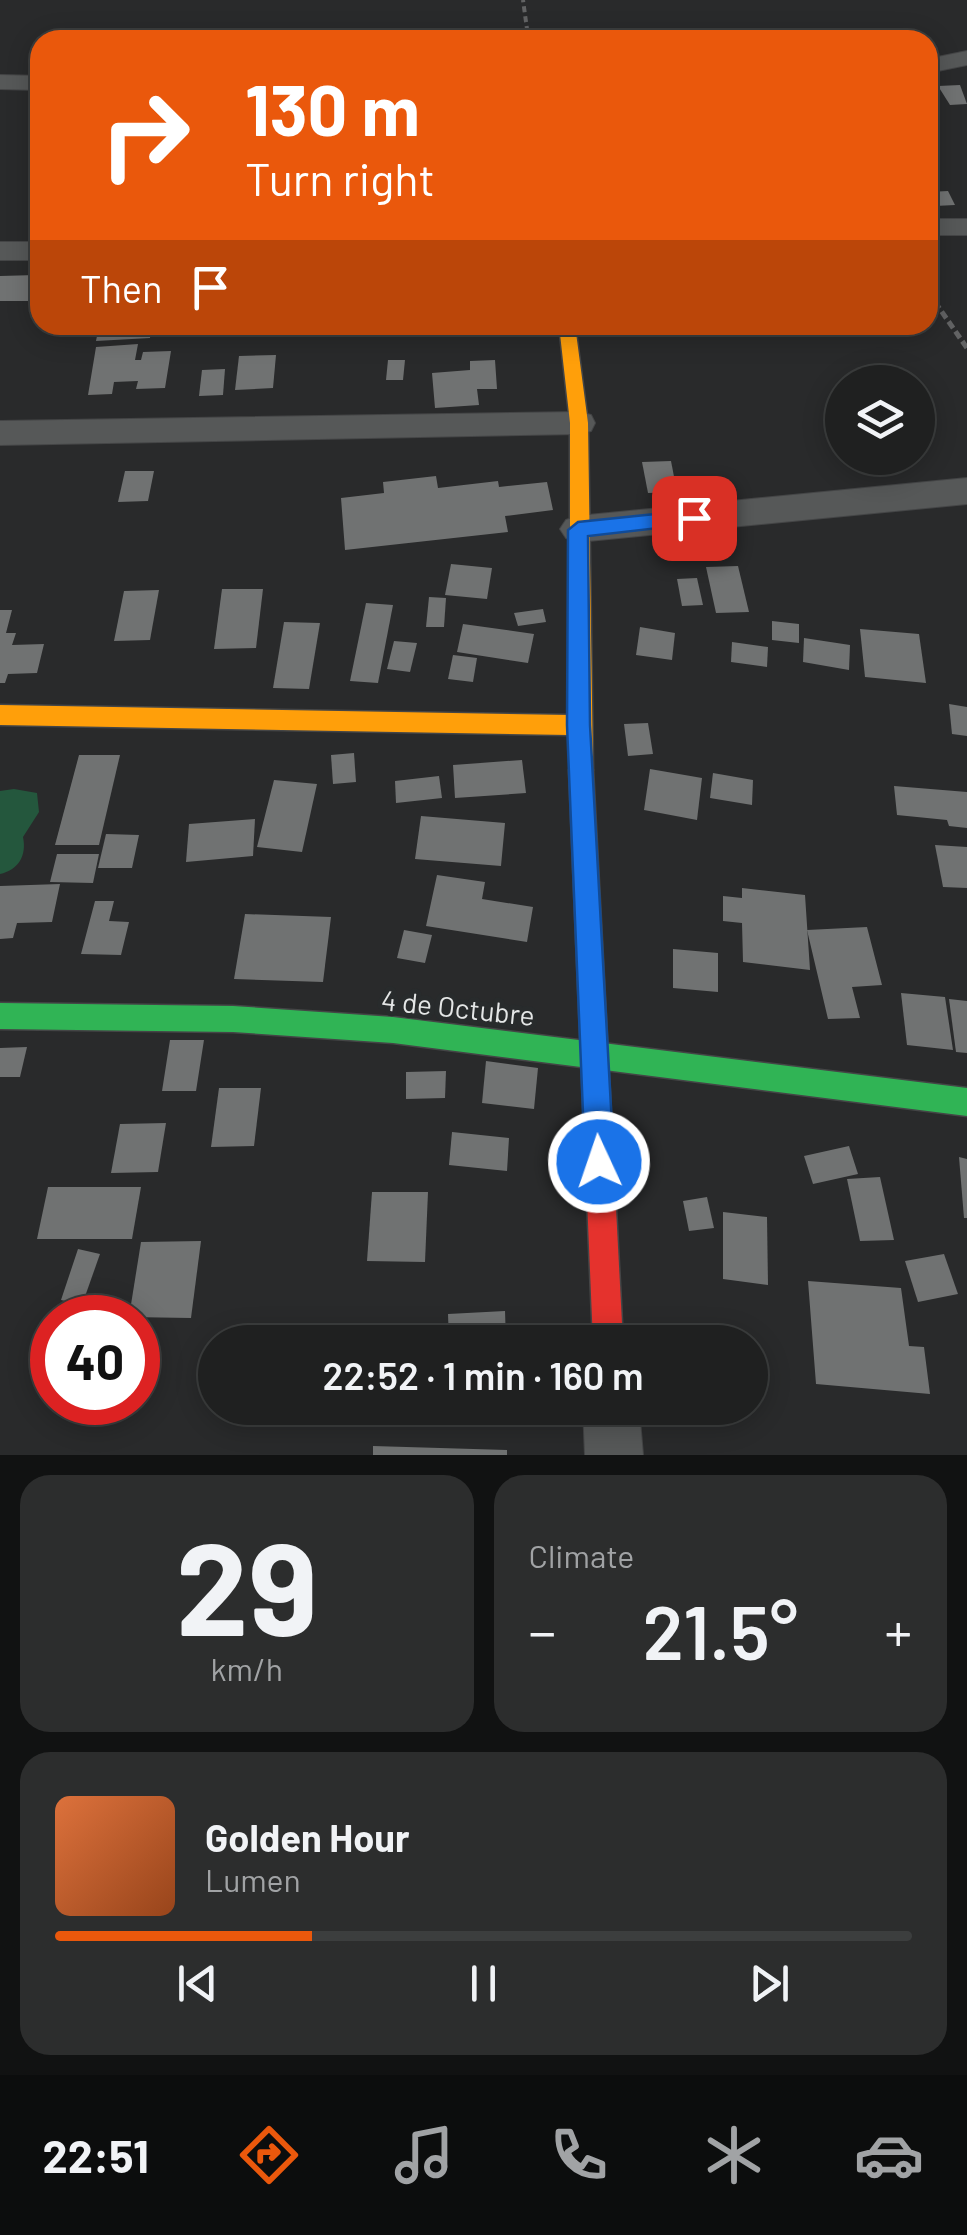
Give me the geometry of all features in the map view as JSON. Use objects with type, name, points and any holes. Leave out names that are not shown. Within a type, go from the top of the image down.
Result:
[{"type":"street","points":[[938,64],[967,58]]},
{"type":"street","points":[[0,82],[30,83]]},
{"type":"street","points":[[938,227],[967,227]]},
{"type":"street","points":[[0,251],[30,251]]},
{"type":"street","points":[[567,335],[579,423],[578,725],[607,1325]]},
{"type":"street","points":[[0,433],[579,423]]},
{"type":"street","points":[[578,530],[967,490]]},
{"type":"street","points":[[0,715],[578,725]]},
{"type":"street","name":"4 de Octubre","points":[[0,1016],[186,1016],[314,1023],[594,1053],[967,1102]]},
{"type":"street","points":[[612,1425],[614,1455]]},
{"type":"path","points":[[523,0],[528,30]]},
{"type":"path","points":[[938,306],[967,348]]},
{"type":"green space","points":[[0,791],[37,793],[39,812],[23,837],[20,861],[0,874]]},
{"type":"building","points":[[960,85],[967,104],[950,105],[938,86]]},
{"type":"building","points":[[948,191],[955,205],[938,206],[938,192]]},
{"type":"building","points":[[30,275],[28,301],[0,301],[0,276]]},
{"type":"building","points":[[97,335],[150,335],[150,338],[96,341]]},
{"type":"building","points":[[138,344],[135,360],[141,360],[143,352],[171,351],[165,388],[136,389],[138,381],[114,382],[112,394],[88,395],[96,347]]},
{"type":"building","points":[[276,355],[273,388],[235,390],[239,356]]},
{"type":"building","points":[[388,360],[405,360],[403,380],[386,380]]},
{"type":"building","points":[[495,360],[497,389],[477,389],[479,405],[435,408],[432,373],[470,370],[470,361]]},
{"type":"building","points":[[225,369],[223,395],[199,396],[202,370]]},
{"type":"building","points":[[671,461],[677,492],[648,493],[642,462]]},
{"type":"building","points":[[125,471],[154,471],[148,501],[118,502]]},
{"type":"building","points":[[436,476],[438,488],[498,481],[499,487],[547,482],[553,510],[505,516],[508,532],[345,550],[341,498],[384,493],[383,482]]},
{"type":"building","points":[[451,564],[492,568],[487,599],[445,595]]},
{"type":"building","points":[[738,566],[749,612],[716,613],[706,567]]},
{"type":"building","points":[[697,578],[703,605],[682,606],[677,579]]},
{"type":"building","points":[[222,589],[263,589],[256,648],[214,649]]},
{"type":"building","points":[[159,590],[150,640],[114,641],[124,591]]},
{"type":"building","points":[[429,597],[446,598],[444,627],[426,627]]},
{"type":"building","points":[[366,603],[393,605],[378,683],[350,681]]},
{"type":"building","points":[[543,609],[546,622],[518,626],[514,613]]},
{"type":"building","points":[[0,610],[12,610],[6,633],[16,633],[12,645],[44,644],[37,673],[8,674],[5,683],[0,683]]},
{"type":"building","points":[[772,621],[799,624],[799,643],[772,640]]},
{"type":"building","points":[[284,622],[320,623],[309,689],[273,688]]},
{"type":"building","points":[[463,624],[534,634],[528,663],[457,652]]},
{"type":"building","points":[[640,627],[675,633],[672,660],[636,655]]},
{"type":"building","points":[[860,629],[919,634],[926,683],[865,677]]},
{"type":"building","points":[[804,638],[850,645],[849,670],[803,662]]},
{"type":"building","points":[[394,641],[417,643],[410,672],[387,669]]},
{"type":"building","points":[[732,642],[768,647],[767,667],[731,662]]},
{"type":"building","points":[[453,655],[477,658],[473,682],[448,679]]},
{"type":"building","points":[[949,704],[967,707],[967,736],[952,734]]},
{"type":"building","points":[[648,723],[653,754],[628,756],[624,724]]},
{"type":"building","points":[[354,753],[356,782],[333,784],[331,755]]},
{"type":"building","points":[[79,755],[120,755],[99,845],[55,845]]},
{"type":"building","points":[[522,760],[526,793],[455,798],[453,765]]},
{"type":"building","points":[[650,769],[702,778],[697,820],[644,810]]},
{"type":"building","points":[[713,773],[753,780],[752,805],[710,798]]},
{"type":"building","points":[[439,776],[442,798],[396,803],[395,781]]},
{"type":"building","points":[[274,780],[317,784],[302,852],[257,847]]},
{"type":"building","points":[[894,786],[967,792],[967,828],[949,826],[947,820],[897,815]]},
{"type":"building","points":[[421,816],[505,823],[501,866],[415,859]]},
{"type":"building","points":[[255,819],[253,856],[186,862],[189,824]]},
{"type":"building","points":[[106,834],[139,835],[132,868],[98,868]]},
{"type":"building","points":[[935,845],[967,847],[967,888],[943,887]]},
{"type":"building","points":[[57,854],[99,854],[93,883],[50,882]]},
{"type":"building","points":[[437,875],[485,882],[482,899],[533,907],[527,942],[426,926]]},
{"type":"building","points":[[60,884],[52,922],[17,923],[13,938],[0,939],[0,886]]},
{"type":"building","points":[[742,888],[805,895],[810,970],[743,962],[742,923],[723,921],[723,896],[742,898]]},
{"type":"building","points":[[95,901],[114,901],[109,921],[129,922],[121,955],[81,954]]},
{"type":"building","points":[[245,914],[331,917],[323,982],[234,979]]},
{"type":"building","points":[[867,927],[882,985],[852,987],[860,1018],[828,1019],[807,930]]},
{"type":"building","points":[[404,930],[432,935],[425,963],[397,958]]},
{"type":"building","points":[[673,949],[718,953],[718,992],[673,988]]},
{"type":"building","points":[[901,993],[945,997],[953,1050],[907,1045]]},
{"type":"building","points":[[949,999],[967,1001],[967,1053],[956,1052]]},
{"type":"building","points":[[170,1040],[204,1040],[196,1091],[162,1091]]},
{"type":"building","points":[[27,1047],[20,1077],[0,1077],[0,1048]]},
{"type":"building","points":[[486,1061],[538,1068],[534,1109],[482,1103]]},
{"type":"building","points":[[446,1071],[445,1098],[406,1099],[406,1072]]},
{"type":"building","points":[[219,1088],[261,1088],[254,1146],[211,1147]]},
{"type":"building","points":[[166,1123],[158,1172],[111,1173],[120,1124]]},
{"type":"building","points":[[452,1132],[509,1138],[507,1171],[449,1165]]},
{"type":"building","points":[[849,1146],[858,1174],[813,1184],[804,1156]]},
{"type":"building","points":[[959,1157],[967,1159],[967,1218],[964,1218]]},
{"type":"building","points":[[880,1177],[894,1240],[860,1241],[847,1179]]},
{"type":"building","points":[[48,1187],[141,1187],[132,1239],[37,1239]]},
{"type":"building","points":[[372,1192],[428,1192],[425,1262],[367,1261]]},
{"type":"building","points":[[707,1197],[714,1228],[689,1231],[683,1201]]},
{"type":"building","points":[[723,1212],[767,1217],[768,1285],[723,1279]]},
{"type":"building","points":[[201,1241],[191,1318],[160,1318],[160,1295],[133,1295],[141,1242]]},
{"type":"building","points":[[78,1249],[100,1254],[86,1295],[63,1295]]},
{"type":"building","points":[[944,1254],[958,1294],[918,1302],[905,1261]]},
{"type":"building","points":[[808,1281],[901,1288],[909,1346],[924,1347],[930,1394],[816,1384]]},
{"type":"building","points":[[505,1311],[505,1325],[448,1325],[448,1314]]},
{"type":"building","points":[[373,1446],[507,1450],[507,1455],[373,1455]]},
{"type":"traffic: fast","points":[[0,1016],[233,1019],[393,1030],[967,1102]]},
{"type":"traffic: slow","points":[[568,335],[579,423],[581,770]]},
{"type":"traffic: slow","points":[[0,715],[579,725]]},
{"type":"traffic: jam","points":[[581,770],[607,1325]]},
{"type":"route","points":[[599,1162],[578,725],[578,530],[694,518]]}]
